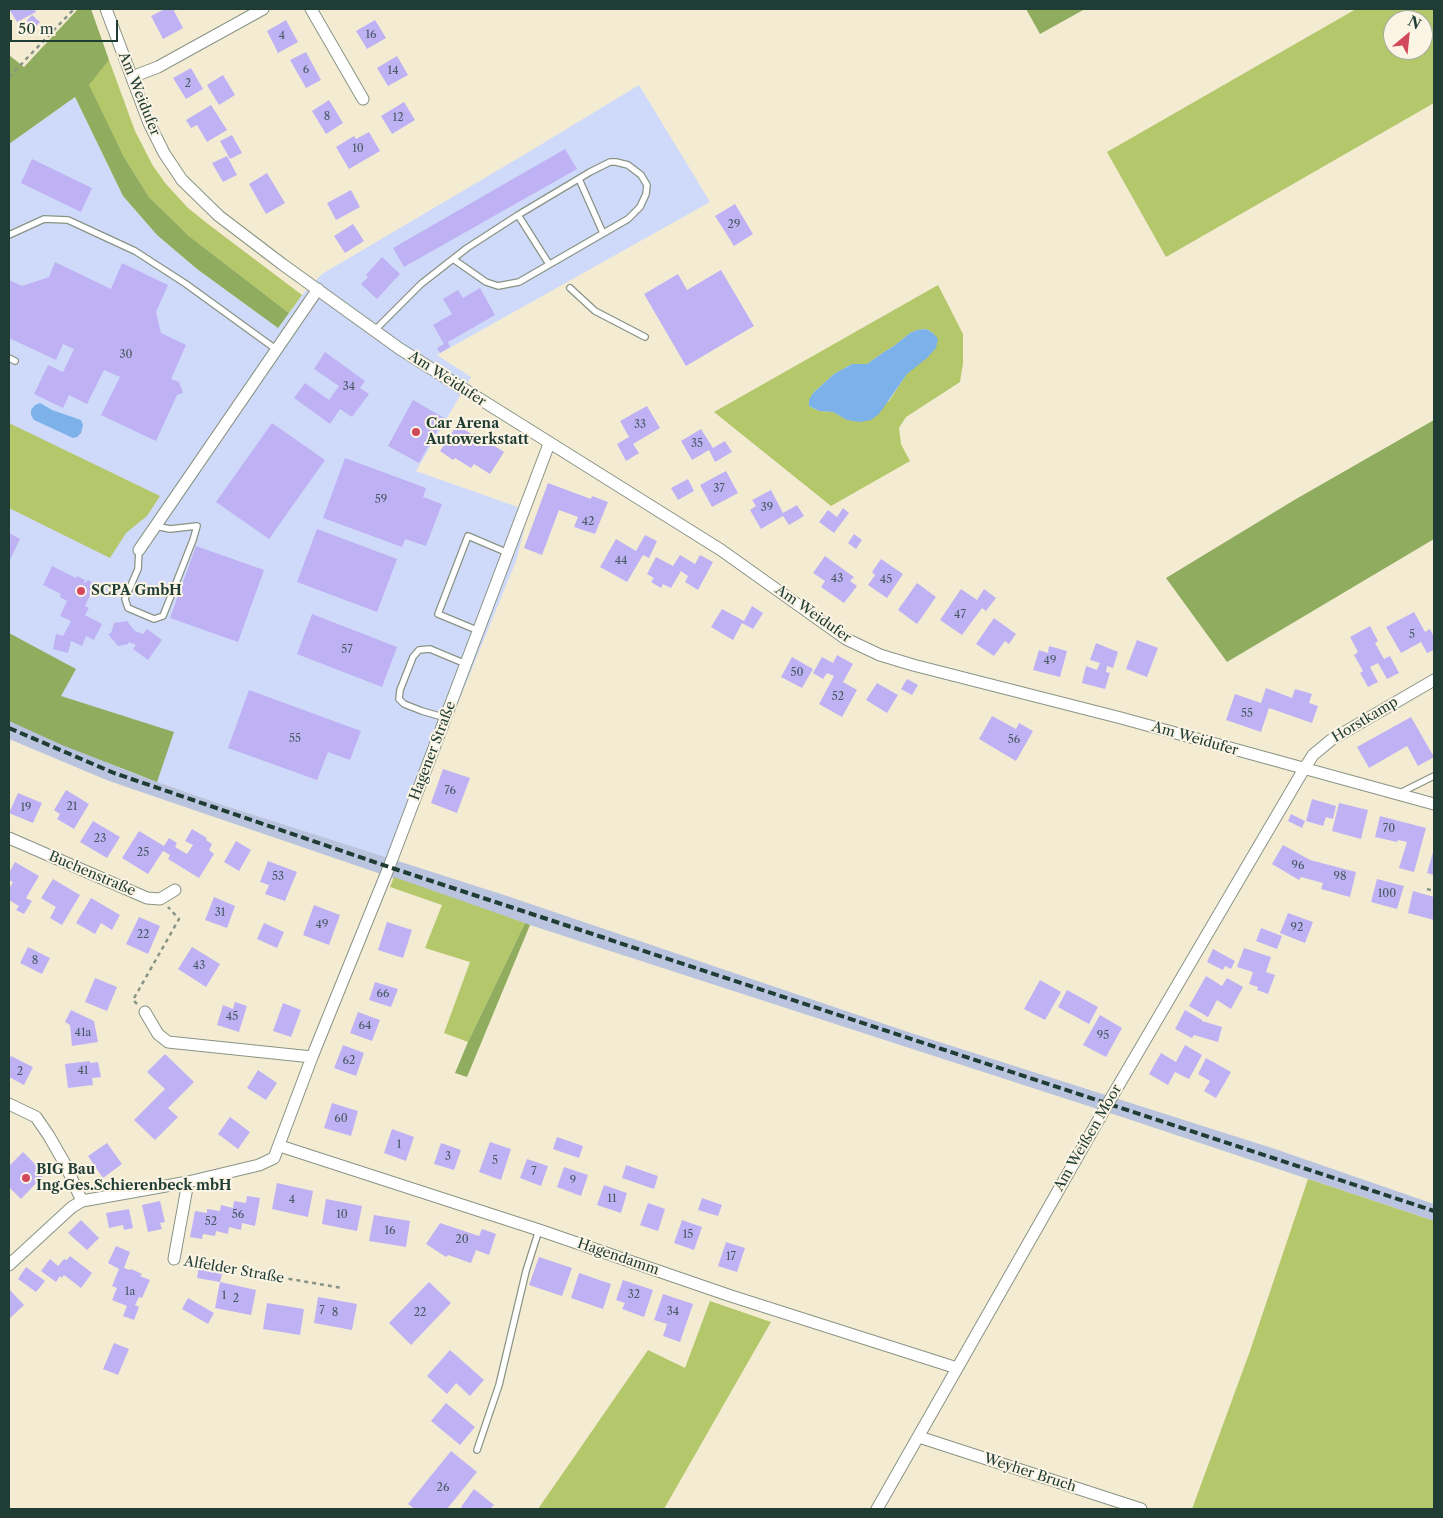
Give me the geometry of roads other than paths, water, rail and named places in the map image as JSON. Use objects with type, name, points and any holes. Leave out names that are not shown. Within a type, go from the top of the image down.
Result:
[{"type":"street","name":"Am Weidufer","points":[[106,9],[149,123],[164,152],[182,180],[219,216],[375,330],[436,372],[721,550],[846,639],[880,655],[914,665],[1121,718],[1434,804]]},
{"type":"street","points":[[132,77],[158,67],[263,9]]},
{"type":"street","points":[[311,9],[363,100]]},
{"type":"street","points":[[139,550],[318,289]]},
{"type":"street","name":"Hagener Straße","points":[[9,1265],[82,1200],[188,1182],[260,1165],[274,1158],[312,1057],[386,874],[549,444]]},
{"type":"street","name":"Horstkamp","points":[[1304,769],[1313,755],[1331,740],[1434,680]]},
{"type":"street","name":"Am Weißen Moor","points":[[877,1509],[1112,1096],[1304,769]]},
{"type":"street","name":"Buchenstraße","points":[[9,838],[147,898],[160,899],[175,890]]},
{"type":"street","points":[[145,1012],[158,1034],[168,1042],[312,1057]]},
{"type":"street","points":[[9,1104],[36,1117],[65,1164],[82,1200]]},
{"type":"street","name":"Hagendamm","points":[[280,1146],[539,1230],[731,1296],[957,1368]]},
{"type":"street","name":"Alfelder Straße","points":[[174,1259],[188,1182]]},
{"type":"street","name":"Weyher Bruch","points":[[919,1437],[1141,1509]]},
{"type":"lane","points":[[375,330],[421,284],[467,248],[518,215],[610,162],[628,165],[641,175],[647,185],[646,194],[640,207],[628,218],[519,282],[498,286],[486,282],[453,259]]},
{"type":"lane","points":[[579,179],[603,233]]},
{"type":"lane","points":[[518,215],[549,264]]},
{"type":"lane","points":[[9,235],[44,219],[68,220],[135,251],[186,284],[277,350]]},
{"type":"lane","points":[[570,288],[595,311],[645,337]]},
{"type":"lane","points":[[139,550],[138,569],[125,599],[128,608],[154,619],[163,616],[197,526],[170,529],[156,526]]},
{"type":"lane","points":[[478,630],[438,614],[468,536],[508,553]]},
{"type":"lane","points":[[446,718],[404,704],[399,699],[400,690],[413,656],[419,650],[430,649],[466,664]]},
{"type":"lane","points":[[1399,794],[1434,776]]},
{"type":"lane","points":[[477,1450],[499,1385],[526,1271],[539,1230]]},
{"type":"water","points":[[926,329],[938,339],[936,348],[907,374],[879,414],[871,420],[860,422],[847,420],[833,412],[819,411],[809,406],[809,400],[813,393],[834,374],[852,364],[867,364],[910,333]]},
{"type":"water","points":[[40,403],[52,410],[81,420],[83,425],[81,433],[73,438],[34,420],[31,410]]},
{"type":"railway","points":[[9,728],[114,773],[389,867],[1434,1211]]},
{"type":"place","name":"Car Arena Autowerkstatt","points":[[416,432]]},
{"type":"place","name":"SCPA GmbH","points":[[81,591]]},
{"type":"place","name":"BIG Bau Ing.Ges.Schierenbeck mbH","points":[[26,1178]]}]
